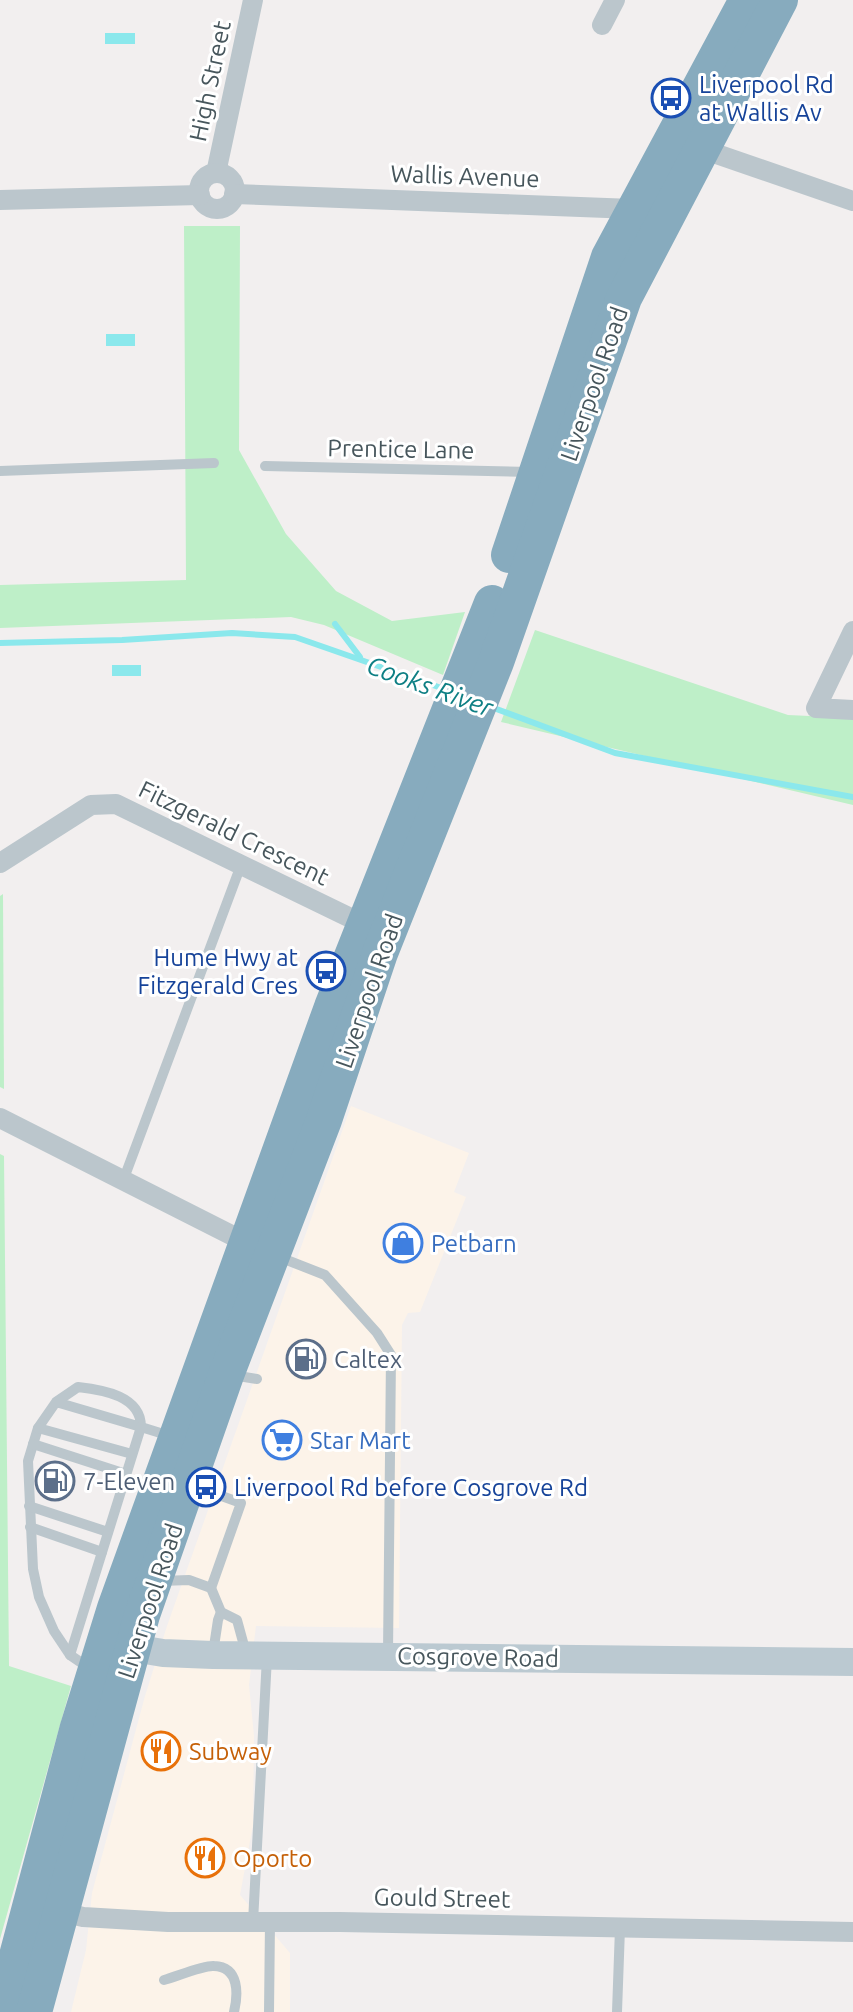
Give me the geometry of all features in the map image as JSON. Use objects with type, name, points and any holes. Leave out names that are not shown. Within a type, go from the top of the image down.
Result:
[{"type":"highway","name":"Liverpool Road","points":[[34,2012],[46,1908],[100,1654],[175,1437],[260,1249],[324,1120],[451,740],[566,467],[624,298],[640,264],[651,210],[747,0]]},
{"type":"highway","name":"Liverpool Road","points":[[484,657],[536,472],[609,257],[702,149],[780,0]]},
{"type":"highway","name":"Liverpool Road","points":[[100,1654],[155,1582],[188,1484],[241,1377],[260,1249],[363,924],[451,740]]},
{"type":"highway","name":"Liverpool Road","points":[[2,2012],[46,1908]]},
{"type":"main road","name":"Cosgrove Road","points":[[100,1654],[853,1662]]},
{"type":"street","name":"High Street","points":[[216,173],[253,0]]},
{"type":"street","points":[[602,25],[615,0]]},
{"type":"street","points":[[702,149],[853,201]]},
{"type":"street","points":[[216,173],[231,180],[234,194],[226,206],[215,209],[204,203],[200,195],[202,181],[216,173]]},
{"type":"street","name":"Wallis Avenue","points":[[234,194],[651,210]]},
{"type":"street","points":[[0,200],[200,195]]},
{"type":"street","points":[[853,631],[816,708],[853,710]]},
{"type":"street","name":"Fitzgerald Crescent","points":[[0,863],[91,805],[116,804],[363,924]]},
{"type":"street","points":[[0,1118],[260,1249]]},
{"type":"street","name":"Gould Street","points":[[46,1908],[112,1919],[853,1932]]},
{"type":"lane","points":[[0,471],[214,463]]},
{"type":"lane","name":"Prentice Lane","points":[[265,466],[536,472]]},
{"type":"lane","points":[[123,1181],[241,865]]},
{"type":"lane","points":[[260,1249],[325,1275],[377,1333],[391,1355],[388,1656]]},
{"type":"lane","points":[[78,1387],[90,1388],[135,1404],[141,1417],[141,1427],[102,1552],[100,1654],[54,1631],[39,1597],[33,1569],[28,1461],[38,1428],[56,1402],[78,1387]]},
{"type":"lane","points":[[56,1402],[175,1437]]},
{"type":"lane","points":[[38,1428],[132,1454]]},
{"type":"lane","points":[[33,1444],[126,1474]]},
{"type":"lane","points":[[188,1484],[241,1503],[211,1588],[221,1612],[213,1655]]},
{"type":"lane","points":[[29,1506],[108,1532]]},
{"type":"lane","points":[[30,1527],[102,1552]]},
{"type":"lane","points":[[155,1582],[180,1579],[211,1588]]},
{"type":"lane","points":[[221,1612],[237,1620],[256,1654],[262,1922],[269,2012]]},
{"type":"lane","points":[[617,2012],[620,1928]]},
{"type":"lane","points":[[164,1980],[214,1966],[226,1971],[236,1980],[238,1995],[234,2012]]},
{"type":"shaded area","points":[[351,1106],[469,1153],[454,1192],[466,1197],[420,1312],[408,1313],[402,1325],[399,1628],[256,1626],[249,1685],[254,1736],[253,1825],[240,1895],[290,1953],[290,2012],[71,2012],[86,1950],[92,1893],[145,1696]]},
{"type":"green space","points":[[184,226],[240,226],[239,450],[286,534],[336,591],[392,621],[465,612],[443,675],[324,625],[291,617],[0,628],[0,585],[186,580]]},
{"type":"green space","points":[[535,630],[788,715],[853,718],[853,805],[501,722]]},
{"type":"green space","points":[[3,894],[4,1089],[0,1087],[0,896]]},
{"type":"green space","points":[[0,1154],[4,1156],[9,1666],[71,1686],[0,1939]]},
{"type":"water","points":[[105,33],[135,33],[135,44],[105,44]]},
{"type":"water","points":[[106,334],[135,334],[135,346],[106,346]]},
{"type":"water","points":[[112,665],[141,665],[141,676],[112,676]]},
{"type":"waterway","points":[[335,624],[360,657]]},
{"type":"waterway","name":"Cooks River","points":[[0,643],[232,633],[295,637],[447,690]]},
{"type":"waterway","name":"Cooks River","points":[[491,707],[615,753],[853,797]]},
{"type":"place","name":"Liverpool Rd at Wallis Av","points":[[671,98]]},
{"type":"place","name":"Hume Hwy at Fitzgerald Cres","points":[[326,971]]},
{"type":"place","name":"Petbarn","points":[[403,1243]]},
{"type":"place","name":"Caltex","points":[[306,1359]]},
{"type":"place","name":"Star Mart","points":[[282,1440]]},
{"type":"place","name":"7-Eleven","points":[[55,1481]]},
{"type":"place","name":"Liverpool Rd before Cosgrove Rd","points":[[206,1487]]},
{"type":"place","name":"Subway","points":[[161,1751]]},
{"type":"place","name":"Oporto","points":[[205,1858]]}]
